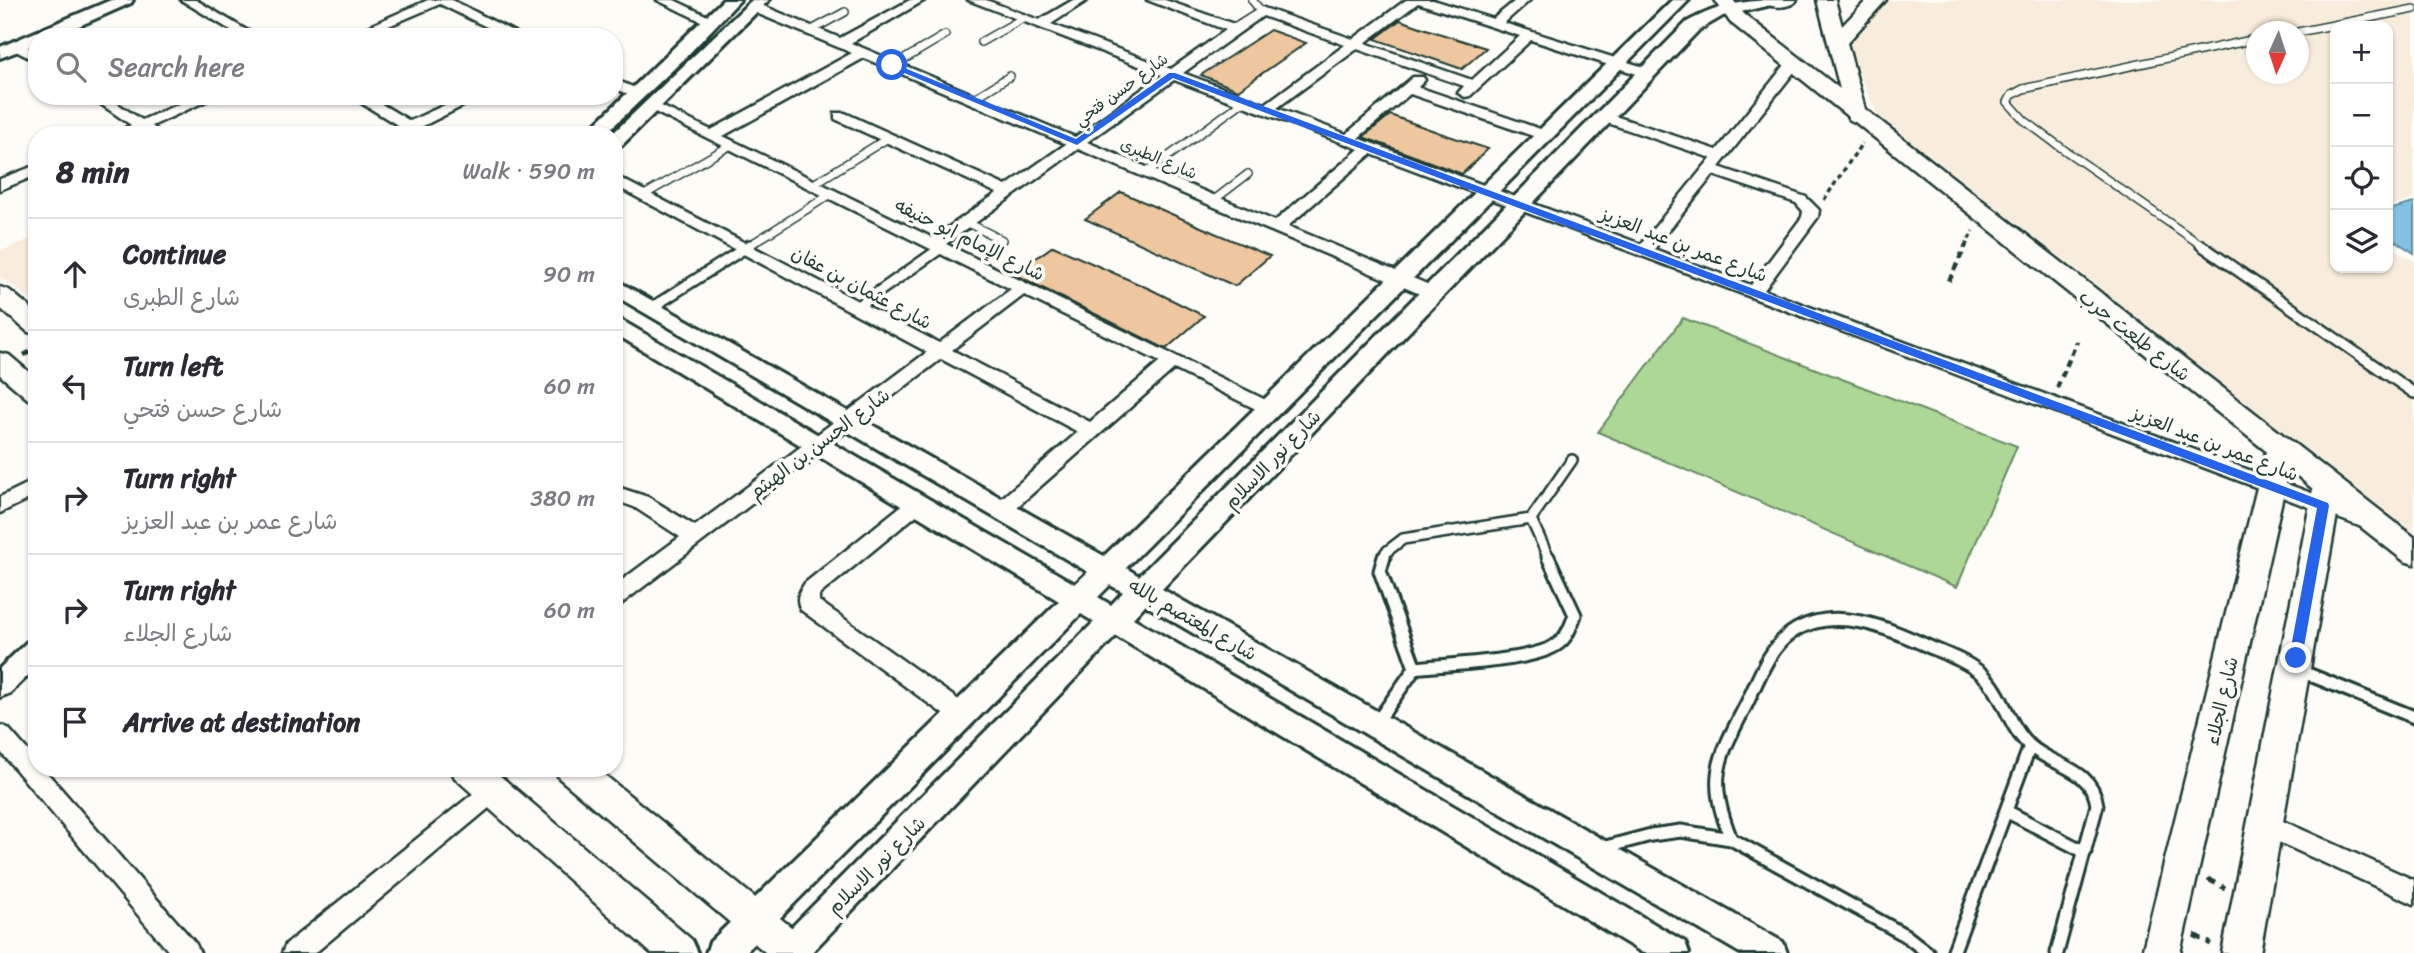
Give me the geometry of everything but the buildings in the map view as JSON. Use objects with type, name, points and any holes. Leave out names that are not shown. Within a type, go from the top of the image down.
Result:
[{"type":"main road","points":[[1772,0],[1788,0]]},
{"type":"main road","points":[[1826,0],[1865,122]]},
{"type":"main road","points":[[1839,41],[1877,0]]},
{"type":"main road","name":"شارع طلعت حرب","points":[[1726,5],[1865,122],[2280,450],[2326,496],[2380,527],[2414,553]]},
{"type":"main road","points":[[0,295],[28,318]]},
{"type":"main road","points":[[0,361],[28,385]]},
{"type":"main road","name":"شارع الجلاء","points":[[2161,953],[2280,450]]},
{"type":"main road","points":[[2241,953],[2326,496]]},
{"type":"main road","points":[[582,777],[791,952]]},
{"type":"main road","points":[[480,780],[679,953]]},
{"type":"street","points":[[59,28],[125,0]]},
{"type":"street","points":[[187,0],[236,28]]},
{"type":"street","points":[[373,28],[440,0],[499,28]]},
{"type":"street","points":[[663,0],[712,21]]},
{"type":"street","points":[[603,126],[732,0]]},
{"type":"street","points":[[841,44],[919,0]]},
{"type":"street","name":"شارع عمر بن عبد العزيز","points":[[974,0],[2271,486],[2326,496]]},
{"type":"street","points":[[1041,25],[1082,0]]},
{"type":"street","points":[[1153,0],[1236,29]]},
{"type":"street","points":[[1266,110],[1414,0]]},
{"type":"street","points":[[1420,0],[1648,73]]},
{"type":"street","points":[[1495,24],[1524,0]]},
{"type":"street","name":"شارع نور الاسلام","points":[[722,953],[1681,0]]},
{"type":"street","name":"شارع نور الاسلام","points":[[791,952],[1693,26],[1726,5],[1772,0]]},
{"type":"street","points":[[623,134],[757,4]]},
{"type":"street","name":"شارع الطبرى","points":[[757,4],[810,31],[1433,293]]},
{"type":"street","points":[[1256,6],[1354,44],[1474,85]]},
{"type":"street","name":"شارع حسن فتحي","points":[[937,246],[965,222],[1236,29],[1256,6]]},
{"type":"street","points":[[1453,104],[1530,35]]},
{"type":"street","points":[[0,53],[28,41]]},
{"type":"street","points":[[17,46],[28,53]]},
{"type":"street","points":[[712,136],[863,53]]},
{"type":"street","points":[[1644,251],[1793,64]]},
{"type":"street","points":[[1347,140],[1430,70]]},
{"type":"street","points":[[623,87],[637,94]]},
{"type":"street","points":[[1408,88],[1545,135]]},
{"type":"street","points":[[110,105],[141,125],[189,105]]},
{"type":"street","points":[[373,105],[410,126],[456,105]]},
{"type":"street","name":"شارع الإمام ابو حنيفه","points":[[652,107],[1270,409]]},
{"type":"street","points":[[840,116],[1007,192]]},
{"type":"street","points":[[1604,117],[1715,162],[1809,206],[1810,217],[1754,292]]},
{"type":"street","points":[[1277,227],[1369,148]]},
{"type":"street","points":[[0,185],[28,173]]},
{"type":"street","name":"شارع عثمان بن عفان","points":[[623,184],[1091,431]]},
{"type":"street","name":"شارع الحسن بن الهيثم","points":[[623,591],[1023,288]]},
{"type":"street","name":"شارع المعتصم بالله","points":[[623,291],[1771,953]]},
{"type":"street","points":[[623,328],[1673,953]]},
{"type":"street","points":[[1002,509],[1171,361]]},
{"type":"street","points":[[0,506],[28,491]]},
{"type":"street","points":[[623,496],[641,502],[696,537]]},
{"type":"street","points":[[918,503],[813,589],[808,594],[808,604],[962,715]]},
{"type":"street","points":[[0,685],[28,659]]},
{"type":"street","points":[[0,735],[28,768]]},
{"type":"street","points":[[36,777],[187,953]]},
{"type":"street","points":[[295,953],[480,780]]},
{"type":"street","points":[[2265,824],[2414,892]]},
{"type":"lane","points":[[2309,30],[2414,9]]},
{"type":"lane","points":[[810,31],[845,12]]},
{"type":"lane","points":[[981,42],[1023,18]]},
{"type":"lane","points":[[892,65],[945,34]]},
{"type":"lane","points":[[2246,41],[2023,89],[2012,95],[2008,103],[2024,120],[2063,149],[2414,393]]},
{"type":"lane","points":[[973,99],[1010,76]]},
{"type":"lane","points":[[1147,172],[1244,102]]},
{"type":"lane","points":[[812,185],[887,138]]},
{"type":"lane","points":[[644,195],[731,145]]},
{"type":"lane","points":[[1214,200],[1248,174]]},
{"type":"lane","points":[[651,308],[831,194]]},
{"type":"lane","points":[[965,222],[1002,240]]},
{"type":"lane","points":[[857,307],[937,246]]},
{"type":"lane","points":[[1415,667],[1380,571],[1386,552],[1403,539],[1531,519],[1572,460]]},
{"type":"lane","points":[[1375,724],[1415,667],[1528,654],[1552,649],[1569,635],[1574,615],[1531,519]]},
{"type":"lane","points":[[1731,839],[1718,805],[1717,774],[1725,746],[1776,648],[1792,632],[1815,623],[1844,620],[1874,625],[1963,662],[1982,674],[1997,689],[2014,727],[2030,746],[2078,772],[2090,782],[2098,794],[2057,953]]},
{"type":"lane","points":[[2293,669],[2414,718]]},
{"type":"lane","points":[[1953,953],[2030,746]]},
{"type":"lane","points":[[2006,811],[2085,852]]},
{"type":"lane","points":[[1593,850],[1688,829],[1709,831],[1731,839],[1905,935],[1928,953]]},
{"type":"path","points":[[1809,206],[1823,201],[1865,122]]},
{"type":"path","points":[[1949,281],[1981,214]]},
{"type":"path","points":[[2051,403],[2077,341]]},
{"type":"path","points":[[2182,864],[2251,902]]},
{"type":"shaded area","points":[[1890,0],[2414,0],[2414,199],[2393,205],[2393,21],[2330,21],[2330,273],[2393,273],[2393,248],[2414,261],[2414,533],[1877,114],[1846,43]]},
{"type":"shaded area","points":[[28,240],[28,298],[0,276],[0,252]]},
{"type":"green space","points":[[1683,318],[2017,446],[1957,587],[1598,432]]},
{"type":"water","points":[[2414,203],[2414,253],[2393,239],[2393,209]]},
{"type":"route","points":[[892,65],[1077,143],[1172,74],[2323,506],[2296,658]]}]
